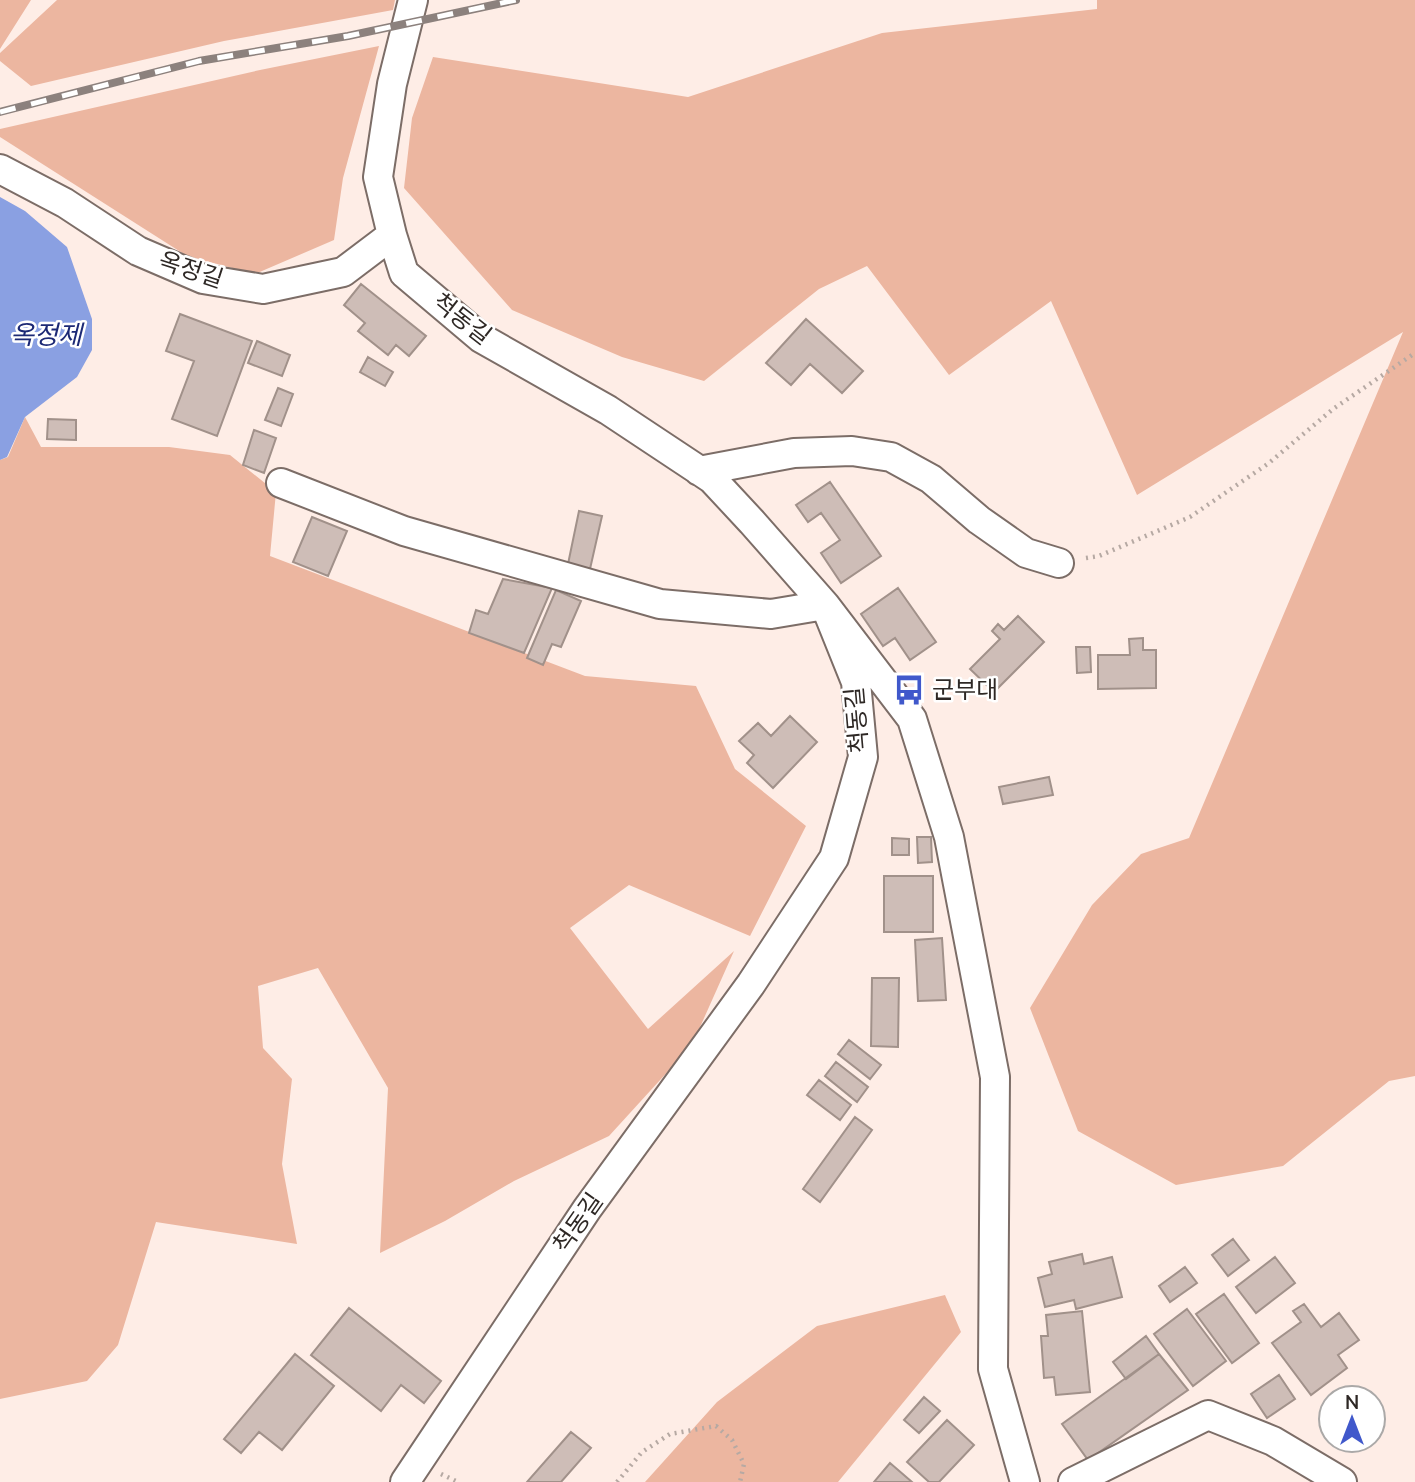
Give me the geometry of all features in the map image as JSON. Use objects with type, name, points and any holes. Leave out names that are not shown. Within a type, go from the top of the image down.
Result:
[{"type":"street","name":"척동길","points":[[405,1482],[587,1209],[751,984],[834,858],[863,757],[856,682],[825,605],[712,479],[608,410],[481,338],[404,272],[378,177],[392,84],[413,0]]},
{"type":"street","name":"옥정길","points":[[0,169],[65,203],[138,251],[203,279],[263,289],[343,272],[392,235]]},
{"type":"street","points":[[699,471],[794,453],[852,451],[891,457],[931,479],[979,520],[1026,553],[1059,563]]},
{"type":"street","points":[[281,483],[404,530],[660,604],[771,614],[825,605],[912,719],[949,837],[995,1077],[993,1369],[1025,1482]]},
{"type":"street","points":[[1073,1482],[1208,1415],[1273,1441],[1342,1482]]},
{"type":"path","points":[[1059,563],[1100,556],[1190,517],[1269,463],[1333,409],[1415,353]]},
{"type":"path","points":[[617,1482],[642,1452],[670,1434],[716,1426],[732,1440],[744,1464],[740,1482]]},
{"type":"shaded area","points":[[0,0],[31,0],[0,49]]},
{"type":"shaded area","points":[[57,0],[395,0],[393,10],[224,41],[31,86],[0,61],[0,53]]},
{"type":"shaded area","points":[[1097,0],[1415,0],[1415,1076],[1389,1081],[1283,1166],[1176,1185],[1078,1131],[1030,1008],[1092,905],[1141,854],[1189,838],[1403,332],[1137,495],[1051,301],[949,375],[867,266],[819,289],[704,381],[622,357],[512,310],[404,188],[412,118],[433,57],[688,97],[882,33],[1097,9]]},
{"type":"shaded area","points":[[379,46],[343,178],[334,240],[255,274],[187,256],[0,137],[0,129]]},
{"type":"shaded area","points":[[25,417],[41,447],[169,447],[230,455],[276,492],[270,556],[585,676],[696,686],[735,769],[806,826],[750,936],[629,885],[570,928],[648,1029],[734,951],[692,1045],[609,1136],[514,1181],[445,1221],[380,1253],[388,1088],[318,968],[258,986],[263,1048],[292,1079],[282,1164],[297,1244],[156,1222],[118,1345],[87,1381],[0,1399],[0,460],[8,457]]},
{"type":"shaded area","points":[[945,1295],[961,1332],[838,1482],[645,1482],[717,1402],[817,1326]]},
{"type":"water","name":"옥정제","points":[[0,197],[25,211],[67,247],[92,319],[92,350],[77,377],[25,417],[7,457],[0,460]]},
{"type":"building","points":[[361,284],[426,336],[409,356],[396,345],[388,355],[358,331],[365,323],[344,305]]},
{"type":"building","points":[[180,314],[252,341],[217,436],[172,419],[194,361],[166,351]]},
{"type":"building","points":[[806,319],[863,371],[842,393],[810,364],[791,385],[766,363]]},
{"type":"building","points":[[257,341],[290,355],[282,376],[248,363]]},
{"type":"building","points":[[368,357],[393,372],[385,386],[360,372]]},
{"type":"building","points":[[278,388],[293,394],[281,426],[265,420]]},
{"type":"building","points":[[48,419],[76,420],[76,440],[47,439]]},
{"type":"building","points":[[254,430],[276,438],[264,473],[243,465]]},
{"type":"building","points":[[830,482],[881,556],[841,583],[821,553],[840,540],[821,513],[808,522],[796,505]]},
{"type":"building","points":[[579,511],[602,516],[590,569],[568,564]]},
{"type":"building","points":[[312,517],[347,531],[328,576],[293,562]]},
{"type":"building","points":[[503,579],[552,588],[524,653],[469,633],[476,610],[488,614]]},
{"type":"building","points":[[898,588],[936,642],[910,660],[895,638],[883,646],[861,614]]},
{"type":"building","points":[[556,590],[581,601],[561,647],[552,644],[543,665],[527,658]]},
{"type":"building","points":[[1018,616],[1044,642],[994,692],[970,669],[1000,639],[992,631],[998,624],[1004,630]]},
{"type":"building","points":[[1143,638],[1143,650],[1156,650],[1156,688],[1098,689],[1098,655],[1130,655],[1129,639]]},
{"type":"building","points":[[1076,647],[1090,647],[1091,672],[1077,673]]},
{"type":"building","points":[[790,716],[817,742],[773,788],[747,763],[754,755],[739,741],[758,723],[771,736]]},
{"type":"building","points":[[1049,777],[1053,795],[1003,804],[999,787]]},
{"type":"building","points":[[917,837],[931,837],[932,862],[918,863]]},
{"type":"building","points":[[892,838],[909,839],[909,855],[892,855]]},
{"type":"building","points":[[884,876],[933,876],[933,932],[884,932]]},
{"type":"building","points":[[942,938],[946,1000],[918,1001],[915,940]]},
{"type":"building","points":[[872,978],[899,978],[898,1047],[871,1046]]},
{"type":"building","points":[[849,1040],[881,1065],[870,1079],[838,1054]]},
{"type":"building","points":[[836,1062],[868,1087],[857,1102],[825,1076]]},
{"type":"building","points":[[819,1080],[851,1105],[840,1120],[807,1095]]},
{"type":"building","points":[[855,1117],[872,1130],[820,1202],[803,1189]]},
{"type":"building","points":[[1233,1239],[1249,1260],[1228,1276],[1212,1255]]},
{"type":"building","points":[[1082,1254],[1084,1264],[1112,1257],[1122,1297],[1076,1309],[1074,1300],[1045,1307],[1038,1278],[1052,1274],[1049,1262]]},
{"type":"building","points":[[1275,1257],[1295,1283],[1256,1313],[1236,1287]]},
{"type":"building","points":[[1185,1267],[1197,1283],[1170,1302],[1159,1286]]},
{"type":"building","points":[[1224,1294],[1259,1343],[1232,1363],[1196,1314]]},
{"type":"building","points":[[1304,1304],[1321,1327],[1339,1313],[1359,1340],[1338,1355],[1347,1368],[1326,1384],[1317,1384],[1317,1390],[1311,1395],[1272,1343],[1301,1322],[1293,1311]]},
{"type":"building","points":[[349,1308],[441,1381],[424,1403],[401,1385],[381,1411],[311,1355]]},
{"type":"building","points":[[1187,1309],[1226,1361],[1193,1386],[1154,1334]]},
{"type":"building","points":[[1082,1311],[1090,1392],[1056,1395],[1054,1377],[1044,1378],[1041,1336],[1048,1336],[1046,1315]]},
{"type":"building","points":[[1146,1336],[1159,1354],[1126,1379],[1113,1362]]},
{"type":"building","points":[[295,1354],[334,1386],[282,1450],[259,1432],[241,1453],[224,1439]]},
{"type":"building","points":[[1159,1354],[1188,1390],[1088,1460],[1062,1424]]},
{"type":"building","points":[[1279,1375],[1295,1399],[1267,1418],[1251,1394]]},
{"type":"building","points":[[924,1397],[940,1411],[919,1433],[904,1420]]},
{"type":"building","points":[[947,1420],[974,1445],[939,1482],[929,1482],[907,1462]]},
{"type":"building","points":[[571,1432],[591,1448],[561,1482],[527,1482]]},
{"type":"building","points":[[890,1463],[912,1482],[874,1482]]},
{"type":"railway","points":[[0,112],[199,61],[348,36],[516,0]]},
{"type":"place","name":"군부대","points":[[909,690]]}]
